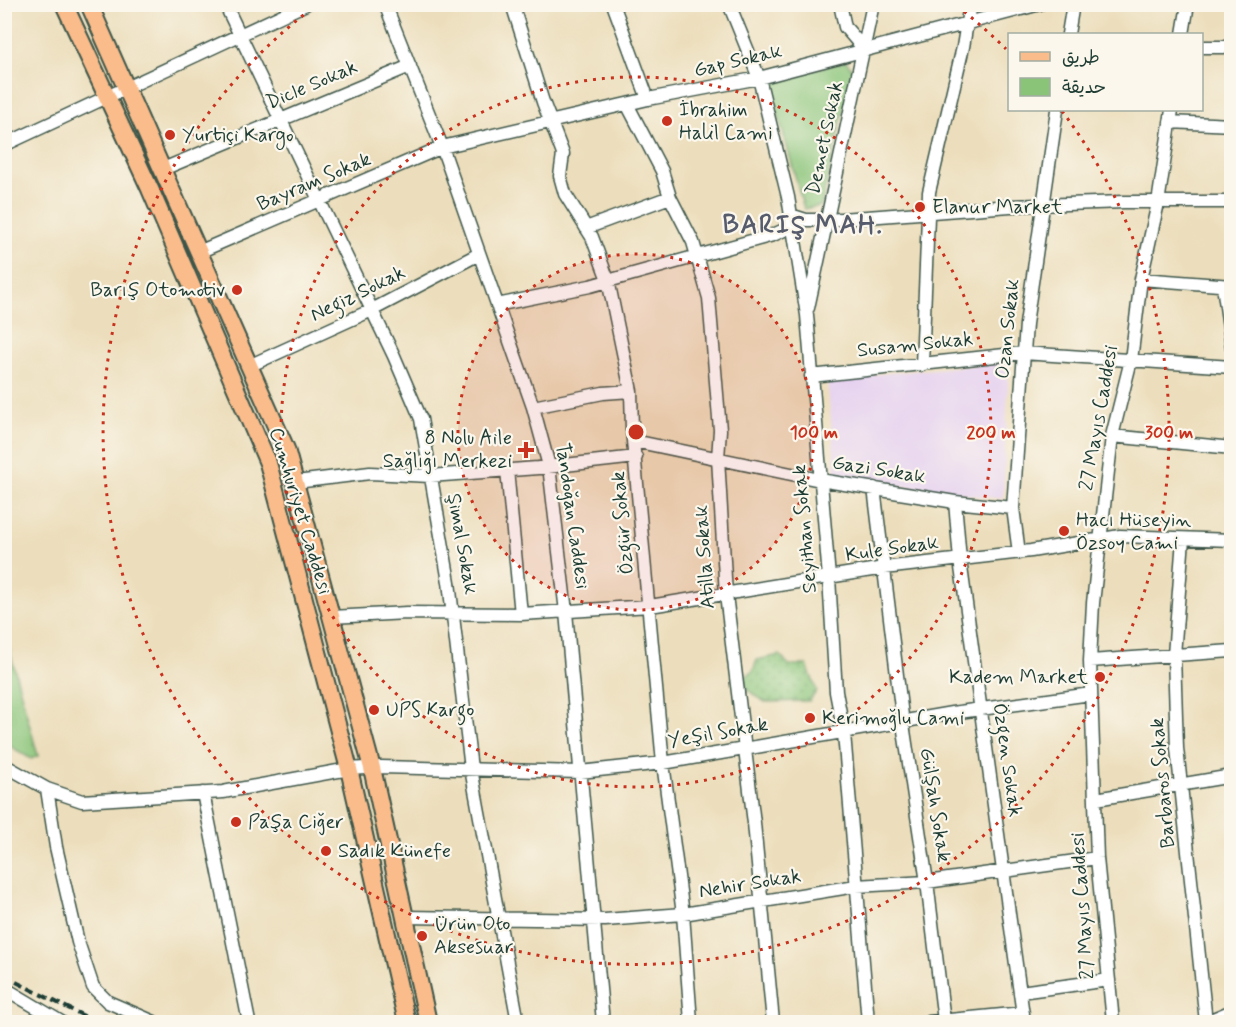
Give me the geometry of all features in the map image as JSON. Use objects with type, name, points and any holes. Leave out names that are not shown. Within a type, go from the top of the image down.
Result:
[{"type":"main road","name":"Cumhuriyet Caddesi","points":[[63,4],[150,189],[268,463],[349,768],[407,1023]]},
{"type":"main road","points":[[89,4],[201,251],[286,449],[372,768],[428,1023]]},
{"type":"street","name":"Şimal Sokak","points":[[225,4],[372,310],[421,419],[454,613],[471,769],[518,1023]]},
{"type":"street","points":[[4,146],[306,4]]},
{"type":"street","name":"Tandoğan Caddesi","points":[[385,4],[442,147],[533,407],[549,466],[566,612],[603,1023]]},
{"type":"street","name":"Özgür Sokak","points":[[512,4],[550,123],[563,154],[560,176],[565,194],[586,228],[608,280],[632,391],[634,441],[663,763],[683,914],[691,1023]]},
{"type":"street","points":[[614,4],[648,99]]},
{"type":"street","name":"Seyithan Sokak","points":[[729,4],[759,78],[791,221],[807,315],[836,692],[844,733],[868,1023]]},
{"type":"street","points":[[840,4],[845,27],[864,49]]},
{"type":"street","name":"Demet Sokak","points":[[807,315],[873,4]]},
{"type":"street","points":[[922,364],[927,214],[938,146],[970,4]]},
{"type":"street","name":"Gap Sokak","points":[[442,147],[648,99],[759,78],[1040,4]]},
{"type":"street","points":[[1068,33],[1073,4]]},
{"type":"street","points":[[1183,33],[1188,4]]},
{"type":"street","points":[[1203,47],[1232,48]]},
{"type":"street","name":"Dicle Sokak","points":[[163,169],[410,66]]},
{"type":"street","name":"Atilla Sokak","points":[[627,104],[662,171],[670,197],[699,255],[709,298],[720,430],[718,458],[726,595],[762,902],[773,1023]]},
{"type":"street","name":"Ozan Sokak","points":[[1019,553],[1012,508],[1023,353],[1058,111]]},
{"type":"street","points":[[1171,116],[1232,125]]},
{"type":"street","name":"27 Mayıs Caddesi","points":[[1113,1023],[1097,858],[1090,661],[1099,542],[1112,436],[1131,360],[1141,279],[1158,203],[1171,116]]},
{"type":"street","name":"Bayram Sokak","points":[[201,251],[442,147]]},
{"type":"street","points":[[586,228],[670,197]]},
{"type":"street","points":[[497,305],[590,286],[773,235],[791,221],[1044,206],[1232,202]]},
{"type":"street","name":"Negiz Sokak","points":[[251,365],[372,310],[479,254]]},
{"type":"street","points":[[1141,279],[1227,286],[1232,348]]},
{"type":"street","name":"Susam Sokak","points":[[811,376],[1023,353],[1232,367]]},
{"type":"street","points":[[533,407],[603,393],[632,391]]},
{"type":"street","points":[[1112,436],[1232,448]]},
{"type":"street","name":"Gazi Sokak","points":[[634,441],[820,480],[956,502],[1012,508]]},
{"type":"street","points":[[296,482],[370,473],[430,476],[636,457]]},
{"type":"street","points":[[507,470],[520,614]]},
{"type":"street","name":"Gülşah Sokak","points":[[874,488],[903,724],[927,882],[944,1021]]},
{"type":"street","name":"Özgen Sokak","points":[[956,502],[960,560],[1001,872],[1024,1018]]},
{"type":"street","name":"Kule Sokak","points":[[331,617],[454,613],[520,614],[650,606],[884,568],[1019,553],[1099,542],[1120,536],[1232,540]]},
{"type":"street","name":"Barbaros Sokak","points":[[1183,539],[1174,655],[1180,784],[1206,1022]]},
{"type":"street","points":[[1090,661],[1232,651]]},
{"type":"street","name":"Yeşil Sokak","points":[[4,765],[47,789],[82,801],[223,792],[349,768],[580,772],[663,763],[980,710],[1091,694]]},
{"type":"street","points":[[1096,799],[1232,776]]},
{"type":"street","points":[[47,789],[58,858],[78,942],[93,987],[108,1002],[154,1023]]},
{"type":"street","points":[[203,793],[249,1023]]},
{"type":"street","name":"Nehir Sokak","points":[[406,917],[594,919],[683,914],[856,886],[927,882],[1097,858]]},
{"type":"street","points":[[1020,992],[1109,980]]},
{"type":"street","points":[[4,988],[61,1023]]},
{"type":"street","points":[[1206,1022],[1232,1011]]},
{"type":"street","points":[[929,1023],[1024,1018]]},
{"type":"shaded area","points":[[1009,362],[1003,499],[845,479],[836,474],[827,379]]},
{"type":"green space","points":[[846,61],[853,70],[821,206],[804,209],[769,81]]},
{"type":"green space","points":[[4,630],[38,756],[31,759],[5,743]]},
{"type":"green space","points":[[780,655],[789,665],[807,665],[817,691],[809,701],[765,702],[745,688],[745,677],[753,671],[757,660]]},
{"type":"railway","points":[[4,976],[96,1022]]},
{"type":"place","name":"İbrahim Halil Cami","points":[[667,121]]},
{"type":"place","name":"Yurtiçi Kargo","points":[[170,135]]},
{"type":"place","name":"Elanur Market","points":[[920,207]]},
{"type":"place","name":"Barış Otomotiv","points":[[237,290]]},
{"type":"place","name":"8 Nolu Aile Sağlığı Merkezi","points":[[526,450]]},
{"type":"place","name":"Hacı Hüseyin Özsoy Cami","points":[[1064,531]]},
{"type":"place","name":"Kadem Market","points":[[1100,677]]},
{"type":"place","name":"UPS Kargo","points":[[374,710]]},
{"type":"place","name":"Kerimoğlu Cami","points":[[810,718]]},
{"type":"place","name":"Paşa Ciğer","points":[[236,822]]},
{"type":"place","name":"Sadık Künefe","points":[[326,851]]},
{"type":"place","name":"Ürün Oto Aksesuar","points":[[422,936]]},
{"type":"district","name":"BARIŞ MAH.","points":[[803,226]]}]
